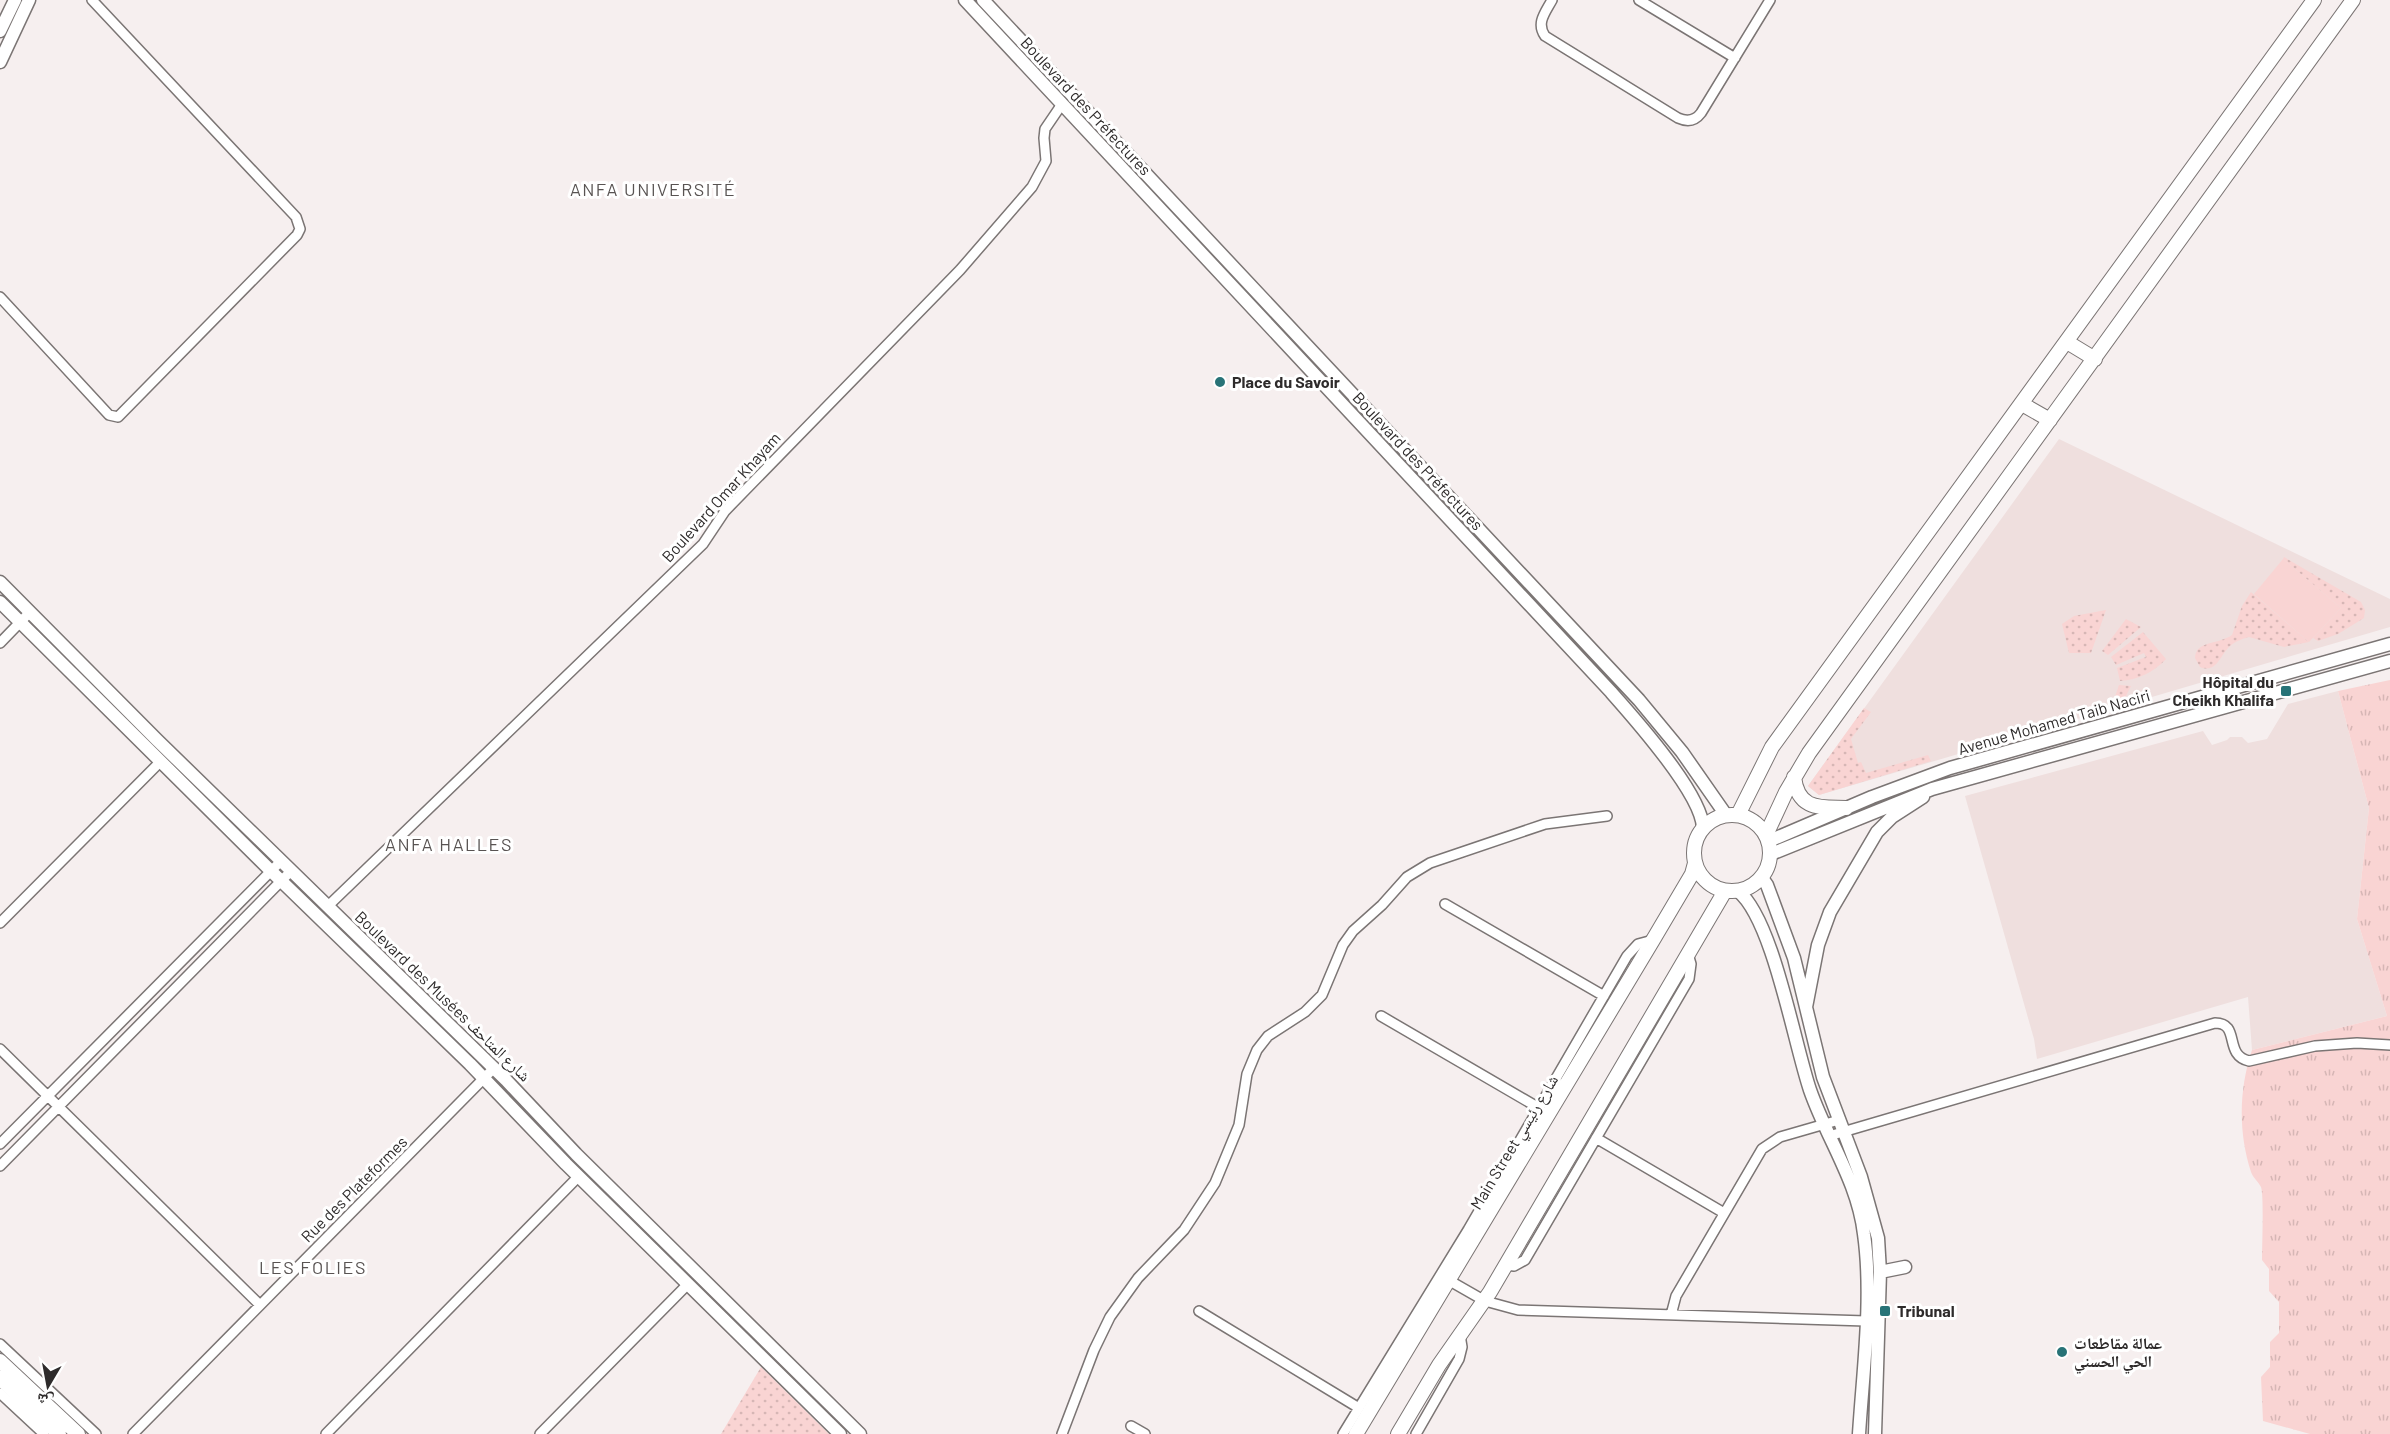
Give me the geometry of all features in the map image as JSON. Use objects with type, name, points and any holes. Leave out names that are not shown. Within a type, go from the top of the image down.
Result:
[{"type":"main road","points":[[1732,815],[1772,747],[2314,0]]},
{"type":"main road","points":[[1769,843],[1757,824],[1732,815],[1713,820],[1703,828],[1695,845],[1695,863],[1706,881],[1732,891],[1751,887],[1762,878],[1768,867],[1769,843],[1794,777],[1893,636],[2353,0]]},
{"type":"main road","points":[[2067,342],[2095,359]]},
{"type":"main road","points":[[2022,404],[2050,420]]},
{"type":"main road","points":[[1794,777],[1799,795],[1812,806],[1822,809],[1846,808]]},
{"type":"main road","name":"Main Street شارع رئيسي","points":[[1356,1434],[1653,940],[1692,874],[1695,863]]},
{"type":"main road","points":[[1398,1434],[1439,1365],[1485,1301],[1688,954],[1732,891]]},
{"type":"main road","points":[[0,1361],[78,1434]]},
{"type":"main road","points":[[0,1378],[59,1434]]},
{"type":"street","points":[[0,31],[4,11],[15,0]]},
{"type":"street","points":[[0,62],[29,0]]},
{"type":"street","points":[[0,297],[110,415],[118,417],[300,230],[296,218],[92,0]]},
{"type":"street","name":"Boulevard des Préfectures","points":[[965,0],[1642,727],[1694,802],[1703,819],[1703,828]]},
{"type":"street","name":"Boulevard des Préfectures","points":[[983,0],[1647,708],[1732,815]]},
{"type":"street","points":[[1552,0],[1541,20],[1541,29],[1545,36],[1682,120],[1691,121],[1698,117],[1770,0]]},
{"type":"street","points":[[1639,0],[1735,58]]},
{"type":"street","points":[[1065,107],[1078,101]]},
{"type":"street","name":"Boulevard Omar Khayam","points":[[328,906],[703,544],[720,517],[981,246],[1032,188],[1041,174],[1046,161],[1045,129],[1065,107]]},
{"type":"street","points":[[1266,323],[1276,314]]},
{"type":"street","name":"Boulevard des Musées شارع المتاحف","points":[[0,582],[291,871],[494,1068],[576,1154],[860,1434]]},
{"type":"street","name":"Boulevard des Musées شارع المتاحف","points":[[0,602],[160,762],[484,1078],[579,1176],[840,1434]]},
{"type":"street","points":[[0,644],[30,612]]},
{"type":"street","name":"Avenue Mohamed Taib Naciri","points":[[1769,843],[1846,808],[1950,768],[2390,644]]},
{"type":"street","name":"Avenue Mohamed Taib Naciri","points":[[1769,843],[1875,811],[1932,789],[2390,661]]},
{"type":"street","points":[[0,923],[160,762]]},
{"type":"street","points":[[1806,1008],[1821,934],[1830,912],[1865,850],[1884,825],[1932,789]]},
{"type":"street","points":[[1062,1434],[1094,1350],[1110,1317],[1138,1278],[1185,1230],[1215,1183],[1239,1125],[1247,1074],[1257,1050],[1275,1031],[1305,1012],[1317,1001],[1327,988],[1343,945],[1353,931],[1382,905],[1407,877],[1430,863],[1545,824],[1607,816]]},
{"type":"street","points":[[0,1144],[281,861]]},
{"type":"street","points":[[0,1166],[291,871]]},
{"type":"street","points":[[1762,878],[1767,885],[1789,944],[1823,1077],[1874,1216],[1880,1272],[1875,1434]]},
{"type":"street","points":[[1732,891],[1748,898],[1762,927],[1809,1088],[1853,1189],[1862,1217],[1867,1261],[1859,1434]]},
{"type":"street","points":[[1445,903],[1604,996]]},
{"type":"street","points":[[1343,1434],[1468,1230],[1634,947],[1642,942],[1653,940]]},
{"type":"street","points":[[1506,1265],[1514,1266],[1525,1260],[1689,979],[1692,969],[1688,954]]},
{"type":"street","points":[[1381,1016],[1539,1108]]},
{"type":"street","points":[[1671,1315],[1676,1296],[1757,1156],[1767,1144],[1780,1137],[1826,1130],[2070,1067],[2216,1023],[2222,1023],[2228,1027],[2236,1054],[2249,1061],[2315,1046],[2357,1043],[2390,1045]]},
{"type":"street","points":[[0,1049],[260,1305]]},
{"type":"street","name":"Rue des Plateformes","points":[[134,1434],[494,1068]]},
{"type":"street","points":[[1596,1138],[1724,1213]]},
{"type":"street","points":[[326,1434],[579,1176]]},
{"type":"street","points":[[1880,1272],[1905,1267]]},
{"type":"street","points":[[1450,1281],[1485,1301],[1518,1310],[1866,1321]]},
{"type":"street","points":[[540,1434],[688,1284]]},
{"type":"street","points":[[1199,1311],[1359,1408]]},
{"type":"street","points":[[1416,1434],[1459,1359],[1462,1347],[1460,1335]]},
{"type":"street","points":[[0,1344],[96,1434]]},
{"type":"street","points":[[0,1393],[44,1434]]},
{"type":"street","points":[[1131,1426],[1145,1434]]},
{"type":"shaded area","points":[[2059,439],[2390,599],[2390,627],[1819,795],[1808,786]]},
{"type":"shaded area","points":[[2338,691],[2369,808],[2357,919],[2387,1016],[2252,1050],[2248,997],[2037,1059],[2034,1039],[1965,796],[2203,731],[2212,745],[2230,737],[2242,737],[2248,743],[2267,739],[2288,704]]},
{"type":"green space","points":[[2284,557],[2361,602],[2365,610],[2364,618],[2338,634],[2318,641],[2313,638],[2341,608],[2283,559]]},
{"type":"green space","points":[[2283,559],[2341,608],[2309,642],[2254,594]]},
{"type":"green space","points":[[2251,592],[2309,642],[2284,647],[2249,637],[2230,646],[2214,666],[2200,667],[2195,658],[2196,652],[2203,645],[2232,635],[2242,606]]},
{"type":"green space","points":[[2106,610],[2091,653],[2069,653],[2062,624],[2074,616]]},
{"type":"green space","points":[[2126,619],[2141,627],[2108,655],[2102,651]]},
{"type":"green space","points":[[2143,632],[2166,659],[2145,674],[2120,681],[2117,668],[2146,657],[2144,653],[2116,665],[2111,657]]},
{"type":"green space","points":[[2390,680],[2390,1434],[2310,1434],[2263,1421],[2261,1377],[2270,1367],[2270,1342],[2279,1333],[2279,1302],[2269,1291],[2269,1269],[2262,1260],[2262,1192],[2252,1174],[2244,1142],[2243,1095],[2252,1050],[2387,1016],[2357,919],[2369,808],[2338,691]]},
{"type":"green space","points":[[2119,685],[2131,686],[2121,706],[2111,708]]},
{"type":"green space","points":[[1864,708],[1871,712],[1851,739],[1858,763],[1861,762],[1866,773],[1928,755],[1931,761],[1819,795],[1808,786]]},
{"type":"green space","points":[[761,1367],[829,1434],[721,1434]]},
{"type":"place","name":"Place du Savoir","points":[[1220,382]]},
{"type":"place","name":"Hôpital du Cheikh Khalifa","points":[[2286,691]]},
{"type":"place","name":"Tribunal","points":[[1885,1311]]},
{"type":"place","name":"عمالة مقاطعات الحي الحسني","points":[[2062,1352]]},
{"type":"district","name":"ANFA UNIVERSITÉ","points":[[653,190]]},
{"type":"district","name":"ANFA HALLES","points":[[449,845]]},
{"type":"district","name":"LES FOLIES","points":[[313,1268]]}]
